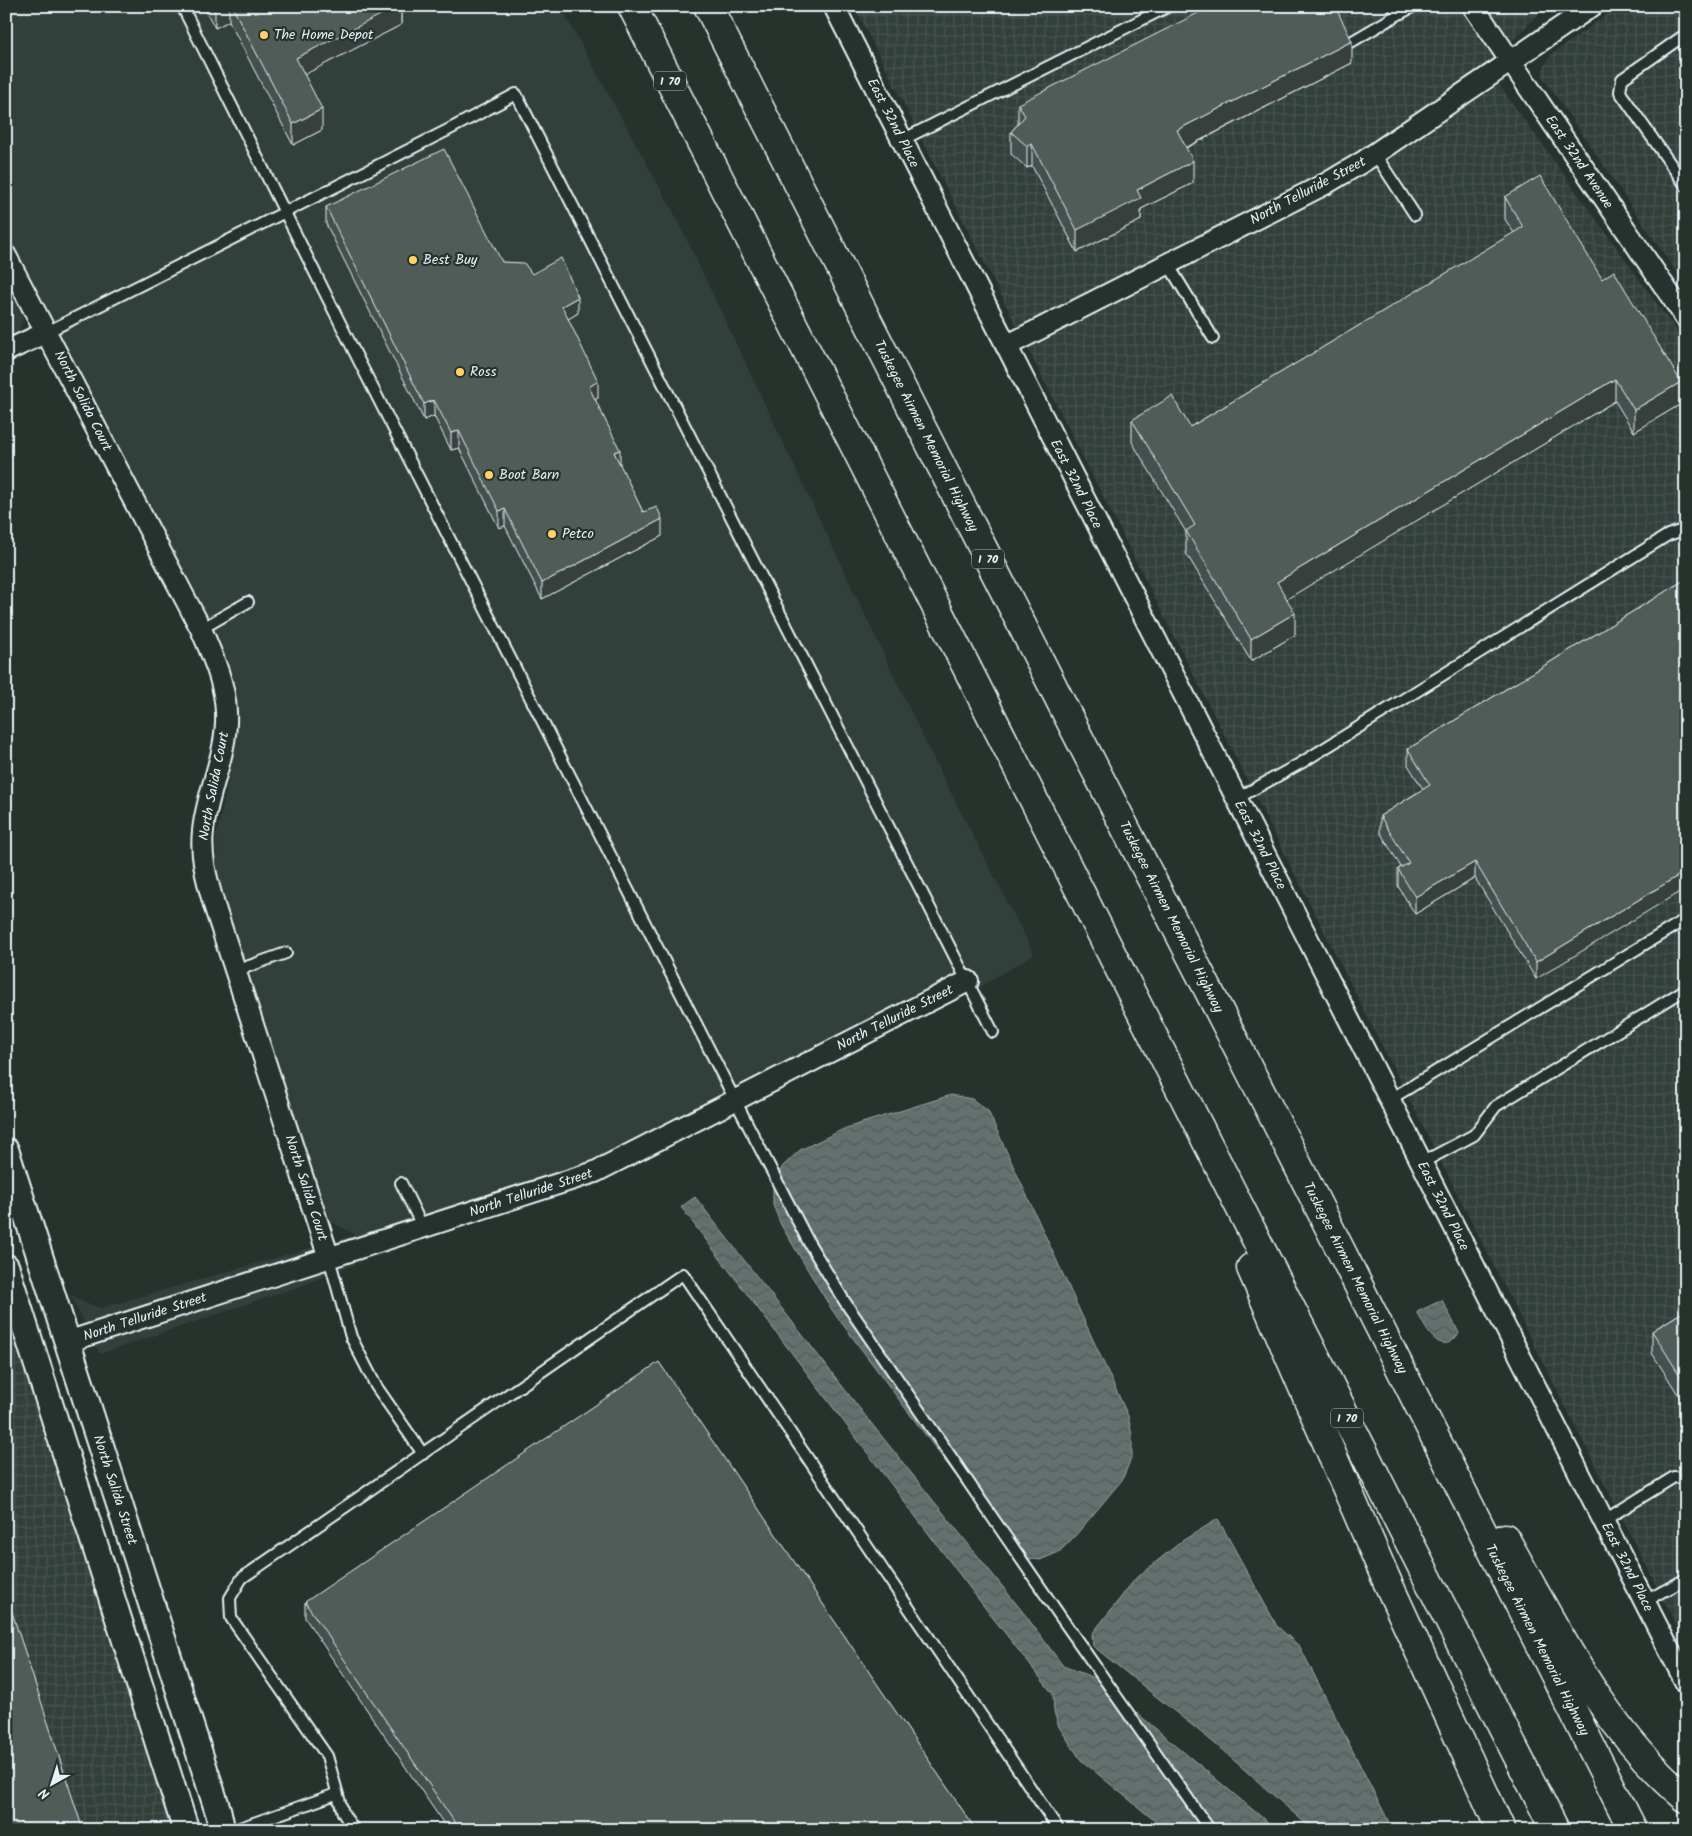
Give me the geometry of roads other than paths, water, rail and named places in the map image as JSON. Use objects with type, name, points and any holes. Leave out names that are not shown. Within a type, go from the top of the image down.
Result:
[{"type":"highway","name":"I 70","points":[[632,6],[1554,1830]]},
{"type":"highway","name":"Tuskegee Airmen Memorial Highway","points":[[708,6],[1270,1110],[1633,1830]]},
{"type":"highway","points":[[1138,1008],[1387,1581],[1502,1830]]},
{"type":"highway","points":[[1270,1110],[1437,1416],[1580,1670],[1603,1706],[1646,1760],[1686,1798]]},
{"type":"street","name":"East 32nd Place","points":[[834,6],[1686,1683]]},
{"type":"street","name":"East 32nd Avenue","points":[[1473,6],[1686,318]]},
{"type":"street","name":"North Telluride Street","points":[[1006,346],[1327,183],[1375,154],[1592,6]]},
{"type":"street","name":"North Salida Court","points":[[6,256],[201,628],[215,664],[223,689],[226,711],[223,752],[203,829],[202,852],[204,873],[329,1258]]},
{"type":"street","points":[[6,352],[47,332]]},
{"type":"street","name":"North Telluride Street","points":[[67,1342],[595,1172],[968,981]]},
{"type":"street","name":"North Salida Street","points":[[6,1151],[218,1811],[222,1830]]},
{"type":"street","points":[[6,1267],[186,1830]]},
{"type":"lane","points":[[182,6],[284,213],[734,1100],[809,1242],[845,1302],[1060,1616],[1210,1830]]},
{"type":"lane","points":[[902,140],[1169,6]]},
{"type":"lane","points":[[1351,42],[1396,10],[1414,6]]},
{"type":"lane","points":[[1686,34],[1622,79],[1620,92],[1686,186]]},
{"type":"lane","points":[[47,332],[516,94],[993,1032]]},
{"type":"lane","points":[[1375,154],[1415,215]]},
{"type":"lane","points":[[1168,264],[1214,338]]},
{"type":"lane","points":[[1236,799],[1301,763],[1668,535],[1686,529]]},
{"type":"lane","points":[[201,628],[248,602]]},
{"type":"lane","points":[[1390,1100],[1686,919]]},
{"type":"lane","points":[[235,971],[286,953]]},
{"type":"lane","points":[[1421,1162],[1474,1135],[1496,1106],[1686,989]]},
{"type":"lane","points":[[401,1183],[422,1228]]},
{"type":"lane","points":[[329,1258],[352,1337],[376,1386],[423,1454]]},
{"type":"lane","points":[[354,1830],[342,1813],[327,1756],[232,1618],[230,1598],[242,1578],[683,1274],[1059,1830]]},
{"type":"lane","points":[[1603,1521],[1674,1476],[1686,1478]]},
{"type":"lane","points":[[1644,1602],[1686,1579]]},
{"type":"lane","points":[[234,1830],[336,1794]]},
{"type":"water","points":[[951,1095],[972,1099],[988,1111],[1128,1416],[1132,1436],[1132,1456],[1122,1480],[1075,1536],[1059,1552],[1040,1560],[1025,1558],[1007,1544],[832,1310],[781,1225],[773,1205],[773,1182],[783,1166],[800,1150],[846,1128]]},
{"type":"water","points":[[695,1197],[867,1418],[1026,1616],[1063,1666],[1095,1678],[1277,1830],[1166,1830],[1081,1760],[1059,1727],[1054,1712],[1053,1694],[982,1604],[681,1207]]},
{"type":"water","points":[[1442,1300],[1459,1333],[1452,1341],[1446,1343],[1434,1339],[1424,1326],[1417,1312]]},
{"type":"water","points":[[1218,1519],[1277,1626],[1300,1647],[1393,1830],[1313,1830],[1213,1742],[1093,1646],[1092,1634],[1136,1578],[1182,1541]]},
{"type":"place","name":"The Home Depot","points":[[264,35]]},
{"type":"place","name":"Best Buy","points":[[413,260]]},
{"type":"place","name":"Ross","points":[[460,372]]},
{"type":"place","name":"Boot Barn","points":[[489,475]]},
{"type":"place","name":"Petco","points":[[552,534]]}]
